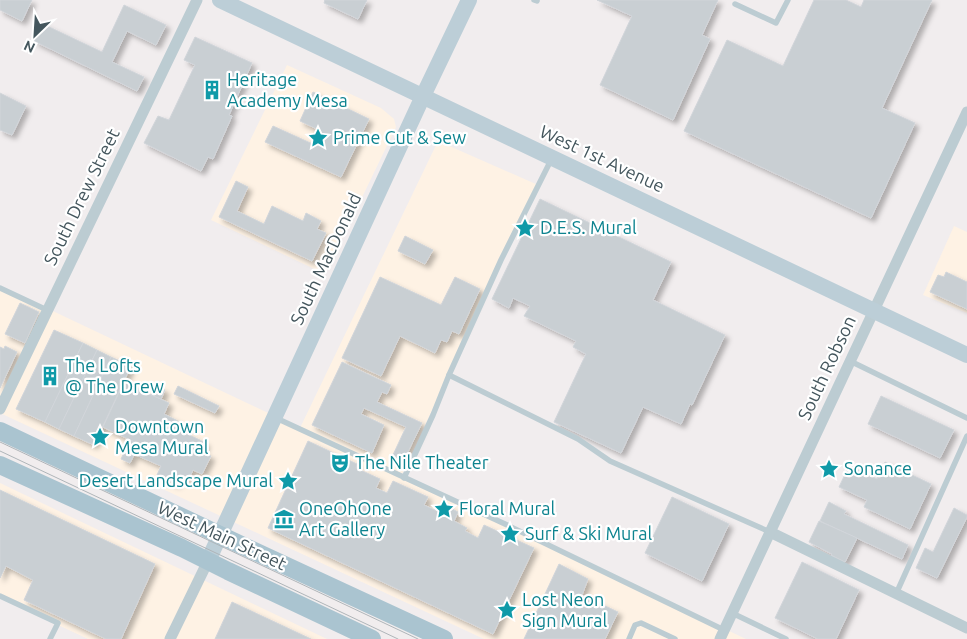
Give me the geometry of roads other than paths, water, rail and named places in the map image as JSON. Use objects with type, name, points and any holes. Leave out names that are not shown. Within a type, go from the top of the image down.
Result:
[{"type":"main road","name":"West Main Street","points":[[0,431],[444,639]]},
{"type":"main road","name":"West Main Street","points":[[0,465],[182,548],[372,639]]},
{"type":"street","name":"South Drew Street","points":[[0,409],[197,0]]},
{"type":"street","name":"West 1st Avenue","points":[[220,0],[967,354]]},
{"type":"street","name":"South MacDonald","points":[[208,561],[469,0]]},
{"type":"street","name":"South Robson","points":[[722,634],[967,112]]},
{"type":"street","points":[[770,532],[967,628]]},
{"type":"street","points":[[170,639],[208,561]]},
{"type":"lane","points":[[735,4],[776,24],[788,0]]},
{"type":"lane","points":[[404,478],[501,260],[553,157]]},
{"type":"lane","points":[[0,288],[47,310]]},
{"type":"lane","points":[[850,361],[967,418]]},
{"type":"lane","points":[[449,375],[578,439],[610,461],[770,532]]},
{"type":"lane","points":[[274,417],[567,554],[722,634]]},
{"type":"lane","points":[[896,594],[967,436]]},
{"type":"lane","points":[[0,596],[58,623],[50,639]]},
{"type":"lane","points":[[732,613],[786,639]]},
{"type":"lane","points":[[629,639],[636,626],[641,624],[675,639]]},
{"type":"tram line","points":[[0,442],[418,639]]},
{"type":"tram line","points":[[0,451],[398,639]]},
{"type":"place","name":"Heritage Academy Mesa","points":[[212,90]]},
{"type":"place","name":"Prime Cut & Sew","points":[[318,138]]},
{"type":"place","name":"D.E.S. Mural","points":[[525,228]]},
{"type":"place","name":"The Lofts @ The Drew","points":[[50,376]]},
{"type":"place","name":"Downtown Mesa Mural","points":[[100,437]]},
{"type":"place","name":"The Nile Theater","points":[[340,463]]},
{"type":"place","name":"Sonance","points":[[829,469]]},
{"type":"place","name":"Desert Landscape Mural","points":[[288,481]]},
{"type":"place","name":"Floral Mural","points":[[444,509]]},
{"type":"place","name":"OneOhOne Art Gallery","points":[[284,519]]},
{"type":"place","name":"Surf & Ski Mural","points":[[510,534]]},
{"type":"place","name":"Lost Neon Sign Mural","points":[[507,610]]}]
